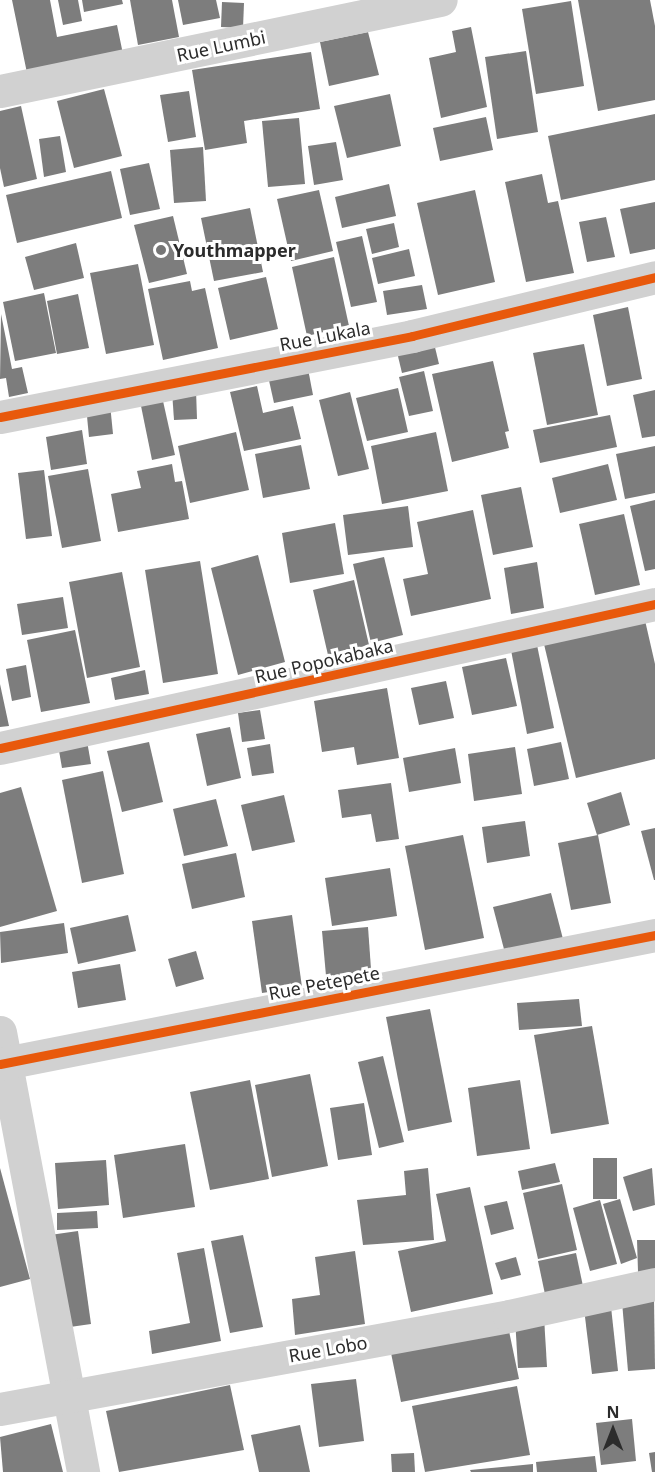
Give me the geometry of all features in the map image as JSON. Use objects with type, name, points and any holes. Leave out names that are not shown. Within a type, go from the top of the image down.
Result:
[{"type":"street","name":"Rue Lumbi","points":[[0,91],[441,0]]},
{"type":"street","name":"Rue Lukala","points":[[0,417],[412,336],[655,277]]},
{"type":"street","name":"Rue Popokabaka","points":[[0,748],[655,604]]},
{"type":"street","name":"Rue Petepete","points":[[2,1053],[655,935]]},
{"type":"street","points":[[2,1053],[66,1397],[83,1472]]},
{"type":"street","name":"Rue Lobo","points":[[0,1409],[509,1316],[655,1284]]},
{"type":"building","points":[[12,0],[50,0],[57,37],[117,25],[123,54],[27,73]]},
{"type":"building","points":[[58,0],[78,0],[82,21],[63,25]]},
{"type":"building","points":[[82,0],[122,0],[123,4],[84,12]]},
{"type":"building","points":[[130,0],[172,0],[179,37],[138,45]]},
{"type":"building","points":[[178,0],[216,0],[220,18],[183,25]]},
{"type":"building","points":[[578,0],[650,0],[655,26],[655,100],[598,111]]},
{"type":"building","points":[[571,1],[584,86],[536,94],[522,9]]},
{"type":"building","points":[[222,2],[244,3],[243,28],[221,27]]},
{"type":"building","points":[[471,27],[487,107],[441,118],[429,58],[456,52],[452,31]]},
{"type":"building","points":[[368,32],[379,75],[329,86],[320,42]]},
{"type":"building","points":[[526,51],[538,132],[497,139],[485,57]]},
{"type":"building","points":[[311,52],[320,109],[244,121],[247,143],[205,150],[192,70]]},
{"type":"building","points":[[104,89],[122,156],[74,168],[57,101]]},
{"type":"building","points":[[189,91],[196,137],[168,142],[160,95]]},
{"type":"building","points":[[390,94],[401,146],[347,158],[334,106]]},
{"type":"building","points":[[21,106],[37,179],[4,187],[0,168],[0,111]]},
{"type":"building","points":[[655,114],[655,180],[561,200],[548,136]]},
{"type":"building","points":[[486,117],[493,150],[440,161],[433,128]]},
{"type":"building","points":[[299,118],[305,184],[268,187],[262,121]]},
{"type":"building","points":[[60,136],[66,172],[44,177],[39,139]]},
{"type":"building","points":[[336,142],[343,180],[314,185],[308,146]]},
{"type":"building","points":[[203,147],[206,201],[174,203],[170,150]]},
{"type":"building","points":[[149,163],[160,209],[130,215],[120,169]]},
{"type":"building","points":[[111,171],[122,218],[17,243],[6,195]]},
{"type":"building","points":[[542,174],[548,203],[558,201],[574,273],[526,282],[505,182]]},
{"type":"building","points":[[389,184],[396,216],[342,228],[335,197]]},
{"type":"building","points":[[319,190],[333,251],[291,261],[277,199]]},
{"type":"building","points":[[475,190],[495,282],[438,295],[417,203]]},
{"type":"building","points":[[655,202],[655,249],[630,254],[620,209]]},
{"type":"building","points":[[250,208],[263,272],[214,281],[201,218]]},
{"type":"building","name":"Youthmapper","points":[[173,216],[187,274],[149,283],[134,225]]},
{"type":"building","points":[[606,217],[615,257],[587,262],[579,222]]},
{"type":"building","points":[[394,223],[399,247],[372,254],[366,229]]},
{"type":"building","points":[[362,236],[377,302],[351,307],[336,242]]},
{"type":"building","points":[[76,243],[84,278],[34,290],[25,257]]},
{"type":"building","points":[[409,249],[415,276],[378,284],[372,258]]},
{"type":"building","points":[[334,257],[349,326],[307,336],[292,267]]},
{"type":"building","points":[[138,264],[154,345],[106,354],[90,273]]},
{"type":"building","points":[[266,277],[278,329],[230,340],[218,288]]},
{"type":"building","points":[[190,281],[192,291],[205,288],[218,348],[163,360],[148,289]]},
{"type":"building","points":[[422,285],[427,309],[387,315],[383,291]]},
{"type":"building","points":[[44,293],[56,353],[15,361],[3,302]]},
{"type":"building","points":[[78,294],[89,348],[57,354],[47,301]]},
{"type":"building","points":[[628,307],[642,379],[607,386],[593,315]]},
{"type":"building","points":[[1,314],[12,369],[22,367],[28,393],[9,397],[6,378],[0,379]]},
{"type":"building","points":[[433,339],[439,364],[402,373],[396,348]]},
{"type":"building","points":[[584,344],[598,415],[547,425],[533,353]]},
{"type":"building","points":[[493,361],[509,431],[505,432],[509,448],[452,462],[432,374]]},
{"type":"building","points":[[308,369],[313,395],[274,403],[268,376]]},
{"type":"building","points":[[424,371],[433,411],[409,416],[399,377]]},
{"type":"building","points":[[257,386],[263,413],[293,406],[301,439],[244,451],[230,392]]},
{"type":"building","points":[[398,388],[408,432],[367,441],[356,398]]},
{"type":"building","points":[[196,390],[197,419],[174,420],[172,391]]},
{"type":"building","points":[[655,390],[655,436],[642,438],[633,395]]},
{"type":"building","points":[[350,392],[369,469],[338,476],[319,400]]},
{"type":"building","points":[[163,401],[175,455],[152,460],[141,406]]},
{"type":"building","points":[[110,404],[113,434],[89,437],[86,406]]},
{"type":"building","points":[[610,415],[617,447],[540,463],[533,430]]},
{"type":"building","points":[[82,430],[87,464],[51,470],[46,437]]},
{"type":"building","points":[[236,432],[249,490],[190,503],[178,446]]},
{"type":"building","points":[[436,432],[448,491],[382,504],[371,446]]},
{"type":"building","points":[[301,445],[310,489],[263,498],[255,454]]},
{"type":"building","points":[[655,446],[655,493],[625,499],[616,454]]},
{"type":"building","points":[[172,464],[175,482],[182,481],[189,519],[118,532],[111,494],[141,488],[137,471]]},
{"type":"building","points":[[608,464],[617,500],[560,513],[552,478]]},
{"type":"building","points":[[88,469],[101,541],[62,548],[48,476]]},
{"type":"building","points":[[44,470],[52,536],[26,539],[18,473]]},
{"type":"building","points":[[521,487],[533,547],[493,555],[481,495]]},
{"type":"building","points":[[655,500],[655,569],[645,571],[630,506]]},
{"type":"building","points":[[408,506],[413,547],[348,555],[343,515]]},
{"type":"building","points":[[473,510],[491,599],[411,616],[403,579],[428,574],[417,522]]},
{"type":"building","points":[[624,514],[640,585],[595,595],[579,524]]},
{"type":"building","points":[[335,523],[344,574],[290,583],[282,533]]},
{"type":"building","points":[[258,555],[285,662],[238,675],[211,568]]},
{"type":"building","points":[[384,557],[403,635],[371,643],[353,564]]},
{"type":"building","points":[[200,561],[218,674],[163,683],[145,570]]},
{"type":"building","points":[[537,562],[544,608],[511,614],[504,568]]},
{"type":"building","points":[[122,572],[140,667],[87,678],[69,582]]},
{"type":"building","points":[[354,580],[369,645],[328,655],[313,590]]},
{"type":"building","points":[[63,597],[68,628],[22,635],[17,604]]},
{"type":"building","points":[[644,616],[655,664],[655,759],[576,778],[543,640]]},
{"type":"building","points":[[75,630],[90,703],[41,712],[27,640]]},
{"type":"building","points":[[537,645],[554,728],[527,734],[511,650]]},
{"type":"building","points":[[506,658],[517,706],[472,715],[462,667]]},
{"type":"building","points":[[26,665],[31,697],[12,701],[6,669]]},
{"type":"building","points":[[145,670],[149,694],[115,700],[111,678]]},
{"type":"building","points":[[446,681],[454,718],[419,725],[411,688]]},
{"type":"building","points":[[0,684],[9,726],[0,727]]},
{"type":"building","points":[[387,688],[399,758],[357,765],[354,747],[322,752],[314,701]]},
{"type":"building","points":[[260,710],[265,739],[242,742],[238,713]]},
{"type":"building","points":[[230,727],[241,778],[207,786],[196,734]]},
{"type":"building","points":[[87,741],[91,764],[62,768],[58,745]]},
{"type":"building","points":[[149,742],[163,802],[122,812],[107,751]]},
{"type":"building","points":[[561,742],[569,779],[534,786],[527,749]]},
{"type":"building","points":[[270,744],[274,773],[252,776],[247,748]]},
{"type":"building","points":[[515,747],[522,794],[474,801],[468,754]]},
{"type":"building","points":[[455,748],[461,783],[409,792],[403,758]]},
{"type":"building","points":[[103,771],[124,874],[82,883],[62,780]]},
{"type":"building","points":[[391,783],[399,839],[376,842],[371,814],[342,818],[338,790]]},
{"type":"building","points":[[21,787],[57,911],[0,927],[0,793]]},
{"type":"building","points":[[621,792],[630,825],[597,835],[587,803]]},
{"type":"building","points":[[284,795],[295,842],[252,851],[241,805]]},
{"type":"building","points":[[216,799],[228,846],[184,856],[173,809]]},
{"type":"building","points":[[525,821],[530,856],[487,863],[482,827]]},
{"type":"building","points":[[655,828],[655,880],[654,880],[641,831]]},
{"type":"building","points":[[463,835],[484,938],[425,950],[405,846]]},
{"type":"building","points":[[598,835],[611,903],[571,910],[558,843]]},
{"type":"building","points":[[236,853],[245,897],[192,909],[182,864]]},
{"type":"building","points":[[390,868],[397,916],[332,926],[325,878]]},
{"type":"building","points":[[551,893],[563,939],[505,953],[493,907]]},
{"type":"building","points":[[128,915],[136,951],[78,964],[70,928]]},
{"type":"building","points":[[292,915],[302,987],[262,993],[252,921]]},
{"type":"building","points":[[64,923],[68,953],[1,963],[0,932]]},
{"type":"building","points":[[368,927],[372,983],[327,987],[322,931]]},
{"type":"building","points":[[196,951],[204,979],[176,987],[168,959]]},
{"type":"building","points":[[120,964],[126,1000],[78,1008],[72,972]]},
{"type":"building","points":[[579,999],[582,1026],[519,1030],[517,1003]]},
{"type":"building","points":[[430,1009],[452,1122],[408,1131],[386,1017]]},
{"type":"building","points":[[592,1026],[609,1124],[551,1134],[534,1035]]},
{"type":"building","points":[[383,1056],[404,1142],[379,1148],[358,1062]]},
{"type":"building","points":[[310,1074],[328,1166],[272,1177],[255,1085]]},
{"type":"building","points":[[250,1080],[269,1179],[210,1190],[190,1092]]},
{"type":"building","points":[[520,1080],[530,1149],[477,1156],[468,1088]]},
{"type":"building","points":[[364,1103],[372,1155],[338,1160],[330,1108]]},
{"type":"building","points":[[185,1144],[195,1207],[123,1218],[114,1155]]},
{"type":"building","points":[[593,1158],[617,1158],[617,1199],[593,1199]]},
{"type":"building","points":[[106,1160],[109,1205],[58,1209],[55,1163]]},
{"type":"building","points":[[555,1163],[560,1182],[522,1190],[518,1171]]},
{"type":"building","points":[[0,1168],[30,1279],[0,1287]]},
{"type":"building","points":[[428,1168],[434,1240],[363,1245],[357,1200],[406,1195],[404,1171]]},
{"type":"building","points":[[652,1168],[655,1205],[633,1211],[623,1177]]},
{"type":"building","points":[[562,1184],[577,1250],[538,1259],[523,1193]]},
{"type":"building","points":[[470,1187],[493,1294],[411,1312],[398,1251],[446,1241],[436,1194]]},
{"type":"building","points":[[620,1199],[637,1258],[621,1264],[603,1204]]},
{"type":"building","points":[[600,1200],[617,1264],[590,1271],[573,1208]]},
{"type":"building","points":[[507,1201],[514,1229],[491,1235],[484,1206]]},
{"type":"building","points":[[97,1211],[98,1228],[57,1230],[57,1213]]},
{"type":"building","points":[[78,1231],[91,1324],[63,1328],[50,1235]]},
{"type":"building","points":[[243,1235],[263,1327],[230,1333],[211,1241]]},
{"type":"building","points":[[637,1240],[655,1240],[655,1271],[638,1272]]},
{"type":"building","points":[[204,1248],[221,1341],[152,1354],[149,1331],[190,1323],[177,1253]]},
{"type":"building","points":[[355,1251],[365,1324],[295,1335],[292,1299],[320,1295],[315,1257]]},
{"type":"building","points":[[576,1253],[584,1291],[546,1299],[538,1261]]},
{"type":"building","points":[[516,1257],[521,1275],[501,1280],[495,1263]]},
{"type":"building","points":[[654,1299],[655,1369],[628,1371],[622,1302]]},
{"type":"building","points":[[611,1307],[618,1371],[592,1374],[584,1309]]},
{"type":"building","points":[[544,1317],[547,1367],[518,1368],[515,1319]]},
{"type":"building","points":[[509,1331],[519,1379],[401,1402],[391,1353]]},
{"type":"building","points":[[356,1379],[364,1441],[319,1447],[311,1384]]},
{"type":"building","points":[[230,1385],[244,1450],[119,1472],[106,1411]]},
{"type":"building","points":[[517,1386],[530,1455],[425,1472],[412,1406]]},
{"type":"building","points":[[632,1419],[636,1461],[601,1465],[596,1423]]},
{"type":"building","points":[[51,1424],[63,1472],[3,1472],[0,1437]]},
{"type":"building","points":[[300,1425],[310,1472],[259,1472],[251,1435]]},
{"type":"building","points":[[655,1452],[655,1472],[652,1472],[649,1453]]},
{"type":"building","points":[[414,1453],[415,1472],[392,1472],[391,1454]]},
{"type":"building","points":[[595,1456],[597,1472],[537,1472],[536,1462]]},
{"type":"building","points":[[533,1464],[533,1472],[471,1472],[470,1470]]},
{"type":"cycle path","points":[[0,417],[412,336],[655,277]]},
{"type":"cycle path","points":[[0,748],[655,604]]},
{"type":"cycle path","points":[[0,1064],[655,935]]},
{"type":"place","name":"Youthmapper","points":[[161,250]]}]
